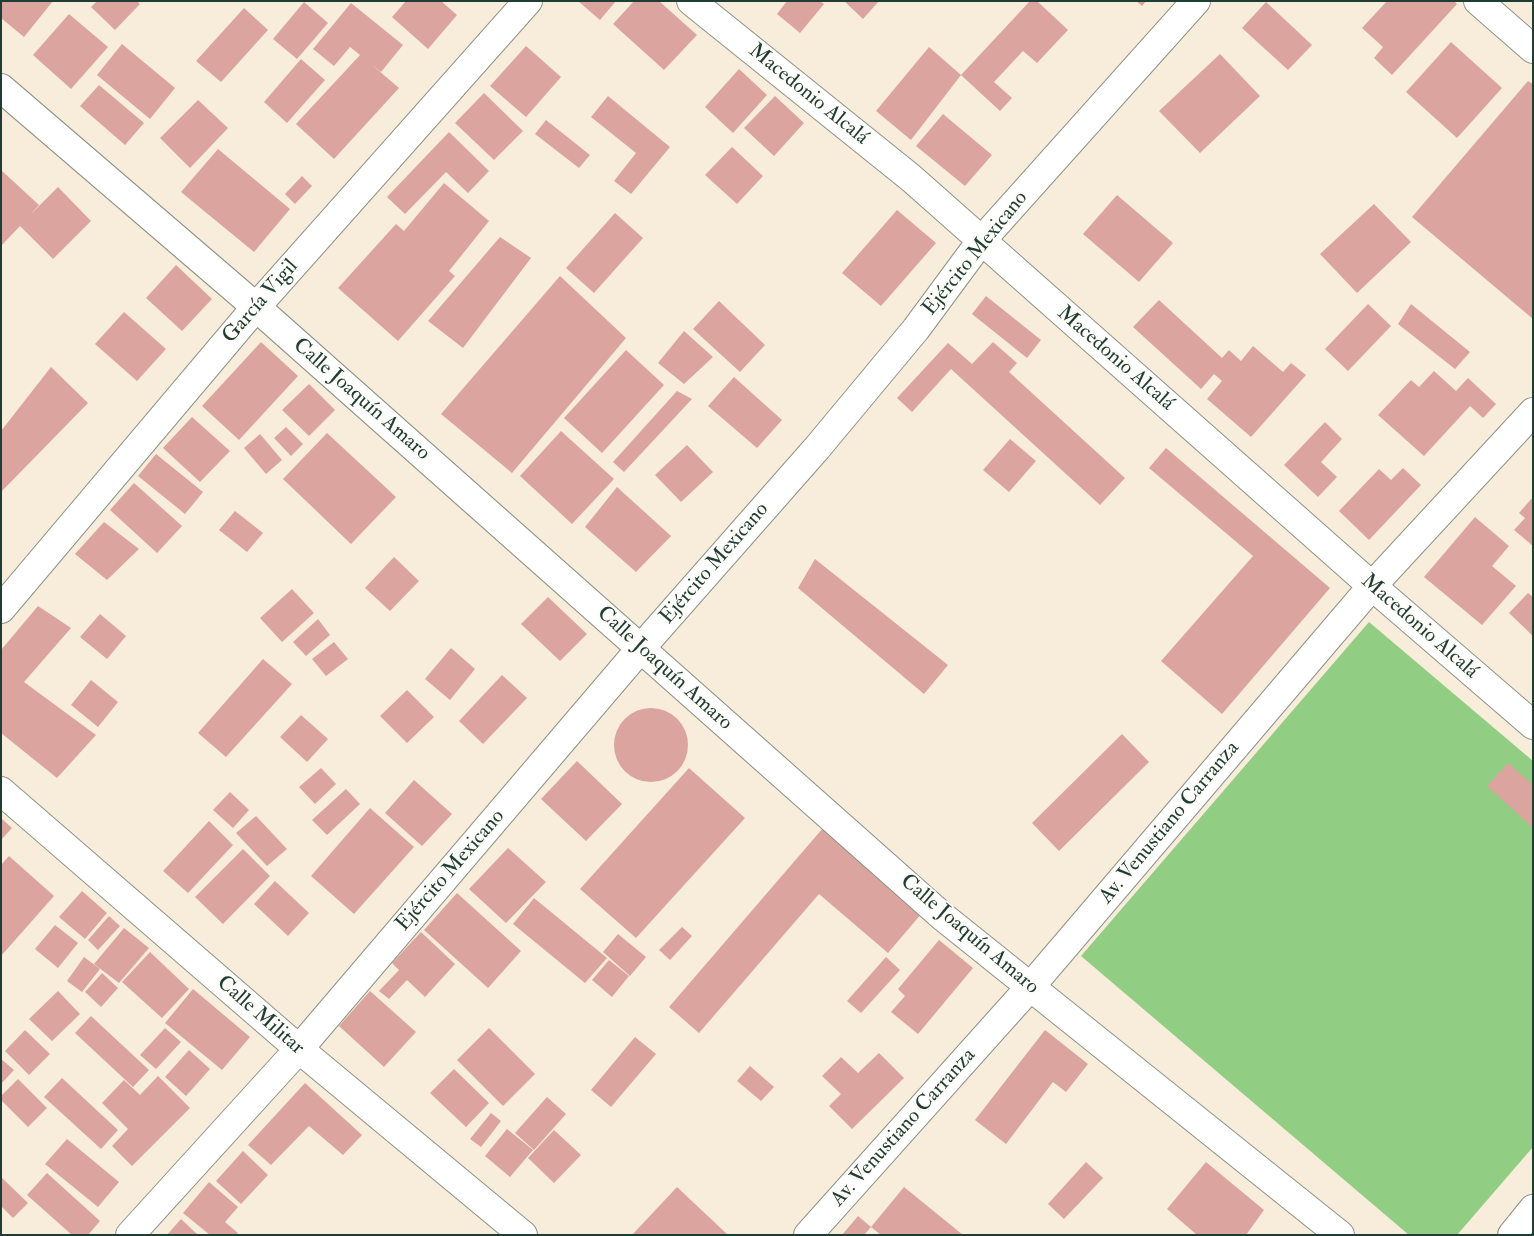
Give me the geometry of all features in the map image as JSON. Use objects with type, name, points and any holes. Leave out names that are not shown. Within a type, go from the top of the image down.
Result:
[{"type":"street","name":"García Vigil","points":[[1,609],[256,307],[528,1]]},
{"type":"street","name":"Macedonio Alcalá","points":[[691,1],[911,178],[981,242],[1372,586],[1533,725]]},
{"type":"street","name":"Ejército Mexicano","points":[[130,1235],[298,1049],[641,648],[817,448],[916,329],[981,242],[1196,1]]},
{"type":"street","points":[[1478,1],[1533,49]]},
{"type":"street","name":"Calle Joaquín Amaro","points":[[1,88],[256,307],[942,916],[1340,1235]]},
{"type":"street","name":"Av. Venustiano Carranza","points":[[808,1235],[1031,986],[1372,586],[1533,412]]},
{"type":"street","name":"Calle Militar","points":[[1,791],[298,1049],[524,1235]]},
{"type":"street","points":[[1512,1235],[1533,1209]]},
{"type":"green space","points":[[1369,622],[1533,761],[1533,1147],[1457,1235],[1409,1235],[1081,956]]},
{"type":"building","points":[[1,1],[53,1],[24,37],[1,18]]},
{"type":"building","points":[[97,1],[137,1],[140,4],[115,30],[91,7]]},
{"type":"building","points":[[406,1],[441,1],[457,15],[428,49],[392,17]]},
{"type":"building","points":[[578,1],[616,1],[600,20]]},
{"type":"building","points":[[634,1],[659,1],[697,35],[664,70],[613,24]]},
{"type":"building","points":[[787,1],[820,1],[824,4],[800,33],[777,14]]},
{"type":"building","points":[[844,1],[879,1],[863,19]]},
{"type":"building","points":[[1030,1],[1037,1],[1068,30],[1037,63],[1023,51],[994,82],[1012,98],[1000,111],[961,75]]},
{"type":"building","points":[[1136,1],[1146,1],[1142,6]]},
{"type":"building","points":[[1387,1],[1454,1],[1457,4],[1392,75],[1374,58],[1383,47],[1362,28]]},
{"type":"building","points":[[304,2],[328,23],[297,59],[273,39]]},
{"type":"building","points":[[1266,2],[1312,45],[1288,70],[1242,28]]},
{"type":"building","points":[[351,3],[403,45],[381,72],[371,64],[399,88],[334,159],[296,124],[360,55],[350,47],[334,66],[313,49]]},
{"type":"building","points":[[244,8],[268,30],[221,82],[196,61]]},
{"type":"building","points":[[69,14],[108,47],[71,89],[33,55]]},
{"type":"building","points":[[1451,42],[1502,88],[1457,138],[1406,92]]},
{"type":"building","points":[[122,44],[175,88],[150,119],[97,75]]},
{"type":"building","points":[[526,46],[561,77],[526,117],[490,86]]},
{"type":"building","points":[[929,47],[961,75],[911,140],[876,111]]},
{"type":"building","points":[[1220,54],[1260,96],[1200,153],[1159,111]]},
{"type":"building","points":[[301,59],[325,80],[287,123],[264,102]]},
{"type":"building","points":[[739,69],[767,95],[733,133],[705,107]]},
{"type":"building","points":[[1528,81],[1533,84],[1533,319],[1412,217]]},
{"type":"building","points":[[99,85],[144,123],[125,145],[80,106]]},
{"type":"building","points":[[484,93],[523,131],[494,160],[455,123]]},
{"type":"building","points":[[608,96],[670,147],[631,194],[614,181],[636,153],[591,117]]},
{"type":"building","points":[[775,96],[804,123],[774,156],[744,128]]},
{"type":"building","points":[[198,100],[228,128],[190,168],[160,138]]},
{"type":"building","points":[[943,114],[992,155],[965,186],[916,146]]},
{"type":"building","points":[[546,120],[590,155],[579,168],[535,134]]},
{"type":"building","points":[[449,132],[489,171],[468,193],[446,172],[405,214],[387,197]]},
{"type":"building","points":[[732,147],[763,176],[737,204],[705,175]]},
{"type":"building","points":[[218,149],[290,209],[254,252],[181,192]]},
{"type":"building","points":[[1,170],[39,205],[31,214],[58,187],[91,221],[53,259],[20,226],[1,246]]},
{"type":"building","points":[[302,176],[312,186],[295,204],[285,194]]},
{"type":"building","points":[[444,183],[489,221],[449,271],[455,276],[398,341],[338,288],[396,224],[404,231]]},
{"type":"building","points":[[1117,195],[1173,243],[1139,282],[1083,234]]},
{"type":"building","points":[[1374,204],[1411,242],[1357,293],[1320,254]]},
{"type":"building","points":[[897,210],[936,243],[881,306],[842,273]]},
{"type":"building","points":[[615,213],[643,238],[594,293],[566,268]]},
{"type":"building","points":[[500,237],[531,258],[463,348],[428,321]]},
{"type":"building","points":[[176,265],[212,299],[182,331],[146,298]]},
{"type":"building","points":[[560,276],[626,338],[512,473],[441,414]]},
{"type":"building","points":[[986,296],[1041,340],[1027,358],[972,314]]},
{"type":"building","points":[[1159,300],[1222,358],[1229,350],[1241,361],[1253,346],[1283,372],[1291,363],[1306,375],[1251,437],[1207,399],[1222,381],[1214,374],[1201,389],[1133,327]]},
{"type":"building","points":[[719,301],[765,345],[740,372],[693,329]]},
{"type":"building","points":[[1368,304],[1391,326],[1348,371],[1325,349]]},
{"type":"building","points":[[1411,304],[1470,352],[1455,369],[1398,324]]},
{"type":"building","points":[[124,312],[166,349],[137,381],[95,344]]},
{"type":"building","points":[[684,331],[713,357],[684,384],[658,363]]},
{"type":"building","points":[[261,342],[298,376],[239,440],[202,406]]},
{"type":"building","points":[[993,342],[1017,363],[1009,372],[1125,478],[1100,505],[951,369],[912,412],[897,398],[948,343],[972,364]]},
{"type":"building","points":[[626,350],[664,385],[602,453],[564,418]]},
{"type":"building","points":[[51,367],[88,403],[2,491],[1,431]]},
{"type":"building","points":[[1434,371],[1456,391],[1468,378],[1496,404],[1483,418],[1470,406],[1424,456],[1378,415],[1411,380],[1419,387]]},
{"type":"building","points":[[734,377],[782,420],[757,448],[708,406]]},
{"type":"building","points":[[309,384],[335,410],[309,436],[282,410]]},
{"type":"building","points":[[677,391],[692,399],[624,472],[613,462]]},
{"type":"building","points":[[192,417],[230,451],[200,482],[163,448]]},
{"type":"building","points":[[1325,422],[1342,439],[1321,462],[1337,477],[1318,497],[1284,465]]},
{"type":"building","points":[[286,427],[303,444],[291,456],[274,438]]},
{"type":"building","points":[[561,431],[614,479],[572,524],[520,476]]},
{"type":"building","points":[[327,433],[396,497],[351,544],[283,479]]},
{"type":"building","points":[[260,434],[282,460],[266,474],[244,448]]},
{"type":"building","points":[[1010,439],[1036,461],[1009,492],[983,470]]},
{"type":"building","points":[[687,445],[713,472],[681,502],[655,475]]},
{"type":"building","points":[[1166,448],[1330,588],[1222,714],[1161,661],[1253,556],[1149,468]]},
{"type":"building","points":[[156,454],[203,492],[185,514],[138,476]]},
{"type":"building","points":[[1403,468],[1421,485],[1369,540],[1339,511],[1379,469],[1391,480]]},
{"type":"building","points":[[134,483],[182,526],[157,553],[110,510]]},
{"type":"building","points":[[617,487],[671,536],[636,572],[585,527]]},
{"type":"building","points":[[1533,497],[1533,546],[1514,530],[1525,518],[1519,513]]},
{"type":"building","points":[[235,511],[263,533],[247,552],[219,530]]},
{"type":"building","points":[[1475,517],[1509,546],[1492,566],[1516,586],[1482,625],[1424,577]]},
{"type":"building","points":[[104,522],[139,549],[107,580],[75,554]]},
{"type":"building","points":[[394,557],[419,581],[390,611],[365,588]]},
{"type":"building","points":[[815,559],[948,665],[924,694],[798,588]]},
{"type":"building","points":[[292,589],[314,613],[282,642],[260,618]]},
{"type":"building","points":[[1528,593],[1533,597],[1533,636],[1509,613]]},
{"type":"building","points":[[548,597],[587,634],[560,661],[521,624]]},
{"type":"building","points":[[38,606],[71,628],[24,682],[96,735],[57,778],[1,733],[1,650]]},
{"type":"building","points":[[100,614],[126,636],[107,659],[80,637]]},
{"type":"building","points":[[318,619],[330,635],[306,656],[293,642]]},
{"type":"building","points":[[334,642],[348,659],[326,676],[312,659]]},
{"type":"building","points":[[451,648],[475,669],[450,700],[425,679]]},
{"type":"building","points":[[263,659],[292,684],[226,757],[198,733]]},
{"type":"building","points":[[502,675],[527,698],[483,744],[459,721]]},
{"type":"building","points":[[91,680],[118,702],[98,727],[71,705]]},
{"type":"building","points":[[407,690],[434,717],[407,743],[380,716]]},
{"type":"building","points":[[651,708],[672,714],[682,724],[688,745],[682,766],[672,776],[651,782],[630,776],[620,766],[614,745],[620,724],[630,714]]},
{"type":"building","points":[[301,715],[328,739],[307,762],[280,737]]},
{"type":"building","points":[[1122,734],[1149,762],[1059,851],[1032,823]]},
{"type":"building","points":[[577,761],[622,804],[586,841],[541,799]]},
{"type":"building","points":[[1508,763],[1533,785],[1533,828],[1487,786]]},
{"type":"building","points":[[321,768],[336,784],[315,804],[299,787]]},
{"type":"building","points":[[689,768],[745,818],[636,938],[580,889]]},
{"type":"building","points":[[414,780],[452,814],[422,846],[385,813]]},
{"type":"building","points":[[346,789],[360,804],[327,835],[312,820]]},
{"type":"building","points":[[230,792],[249,810],[233,828],[213,810]]},
{"type":"building","points":[[370,808],[414,847],[354,914],[311,876]]},
{"type":"building","points":[[256,816],[287,849],[267,866],[236,833]]},
{"type":"building","points":[[1,818],[12,828],[1,840]]},
{"type":"building","points":[[209,821],[233,845],[188,893],[163,871]]},
{"type":"building","points":[[823,828],[922,913],[888,953],[819,894],[699,1033],[669,1007]]},
{"type":"building","points":[[508,848],[546,882],[506,923],[469,889]]},
{"type":"building","points":[[243,849],[270,876],[223,924],[195,897]]},
{"type":"building","points":[[9,856],[54,896],[1,956],[1,865]]},
{"type":"building","points":[[275,881],[309,913],[288,936],[254,904]]},
{"type":"building","points":[[82,891],[107,913],[85,939],[59,917]]},
{"type":"building","points":[[457,893],[521,951],[488,988],[424,930]]},
{"type":"building","points":[[534,898],[607,958],[585,983],[513,924]]},
{"type":"building","points":[[109,916],[120,926],[98,950],[88,940]]},
{"type":"building","points":[[55,925],[78,943],[58,968],[35,949]]},
{"type":"building","points":[[682,927],[692,936],[670,960],[659,950]]},
{"type":"building","points":[[124,928],[149,948],[119,983],[94,964]]},
{"type":"building","points":[[421,932],[455,964],[425,997],[407,980],[389,999],[379,991],[399,970],[392,963]]},
{"type":"building","points":[[618,934],[646,957],[630,976],[603,952]]},
{"type":"building","points":[[939,940],[973,968],[918,1034],[891,1012],[905,996],[898,989]]},
{"type":"building","points":[[150,952],[189,989],[162,1018],[122,982]]},
{"type":"building","points":[[84,957],[100,969],[82,992],[67,981]]},
{"type":"building","points":[[886,957],[900,970],[861,1013],[847,1001]]},
{"type":"building","points":[[609,960],[629,976],[612,997],[592,980]]},
{"type":"building","points":[[102,973],[118,988],[101,1007],[85,992]]},
{"type":"building","points":[[193,989],[250,1037],[222,1070],[165,1023]]},
{"type":"building","points":[[58,991],[80,1014],[52,1041],[29,1019]]},
{"type":"building","points":[[370,991],[416,1032],[384,1067],[339,1026]]},
{"type":"building","points":[[91,1016],[149,1070],[133,1087],[75,1033]]},
{"type":"building","points":[[165,1028],[181,1042],[156,1069],[140,1055]]},
{"type":"building","points":[[489,1028],[535,1074],[503,1106],[457,1060]]},
{"type":"building","points":[[25,1030],[50,1054],[29,1075],[5,1051]]},
{"type":"building","points":[[1045,1030],[1088,1064],[1066,1092],[1053,1082],[1006,1144],[975,1120]]},
{"type":"building","points":[[635,1037],[656,1054],[611,1107],[591,1090]]},
{"type":"building","points":[[189,1050],[210,1069],[186,1096],[165,1077]]},
{"type":"building","points":[[879,1053],[904,1078],[852,1129],[829,1106],[841,1094],[822,1076],[841,1057],[858,1073]]},
{"type":"building","points":[[1,1059],[14,1070],[1,1084]]},
{"type":"building","points":[[750,1066],[774,1087],[761,1101],[737,1081]]},
{"type":"building","points":[[454,1069],[489,1103],[466,1127],[430,1093]]},
{"type":"building","points":[[158,1076],[190,1108],[132,1166],[112,1146],[128,1129],[102,1103],[124,1080],[140,1095]]},
{"type":"building","points":[[62,1078],[118,1130],[101,1149],[44,1097]]},
{"type":"building","points":[[18,1079],[47,1108],[28,1127],[1,1100],[1,1096]]},
{"type":"building","points":[[305,1083],[362,1135],[343,1155],[309,1126],[271,1165],[248,1145]]},
{"type":"building","points":[[547,1097],[566,1114],[534,1150],[515,1133]]},
{"type":"building","points":[[491,1113],[501,1121],[481,1147],[470,1139]]},
{"type":"building","points":[[507,1129],[533,1150],[510,1177],[485,1156]]},
{"type":"building","points":[[554,1130],[581,1155],[554,1183],[528,1158]]},
{"type":"building","points":[[67,1139],[119,1182],[98,1207],[45,1164]]},
{"type":"building","points":[[243,1151],[268,1175],[241,1204],[216,1181]]},
{"type":"building","points":[[1086,1162],[1103,1178],[1064,1219],[1048,1204]]},
{"type":"building","points":[[1206,1162],[1264,1210],[1246,1235],[1197,1235],[1167,1209]]},
{"type":"building","points":[[47,1173],[100,1221],[88,1235],[72,1235],[27,1195]]},
{"type":"building","points":[[1,1177],[28,1203],[13,1218],[1,1206]]},
{"type":"building","points":[[209,1182],[238,1207],[225,1222],[238,1233],[236,1235],[210,1235],[183,1213]]},
{"type":"building","points":[[677,1187],[728,1235],[632,1235]]},
{"type":"building","points":[[904,1187],[963,1235],[881,1235],[871,1227]]},
{"type":"building","points":[[858,1216],[871,1227],[864,1235],[842,1235]]},
{"type":"building","points":[[181,1219],[198,1235],[167,1235]]}]
